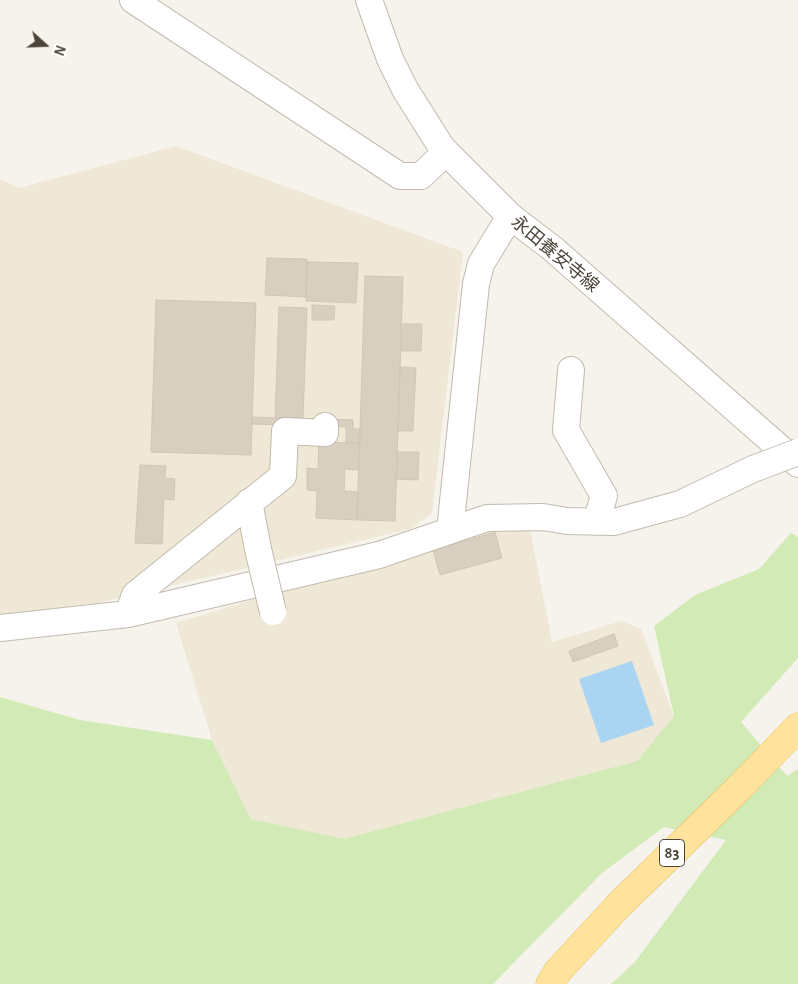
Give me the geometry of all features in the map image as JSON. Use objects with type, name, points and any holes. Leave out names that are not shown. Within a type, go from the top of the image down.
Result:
[{"type":"main road","name":"83","points":[[550,984],[558,971],[619,905],[740,787],[798,727]]},
{"type":"street","points":[[133,0],[400,176],[421,176],[446,152]]},
{"type":"street","name":"永田養安寺線","points":[[369,0],[390,60],[406,91],[446,152],[510,216],[553,249],[798,464]]},
{"type":"street","points":[[450,530],[476,284],[481,264],[510,216]]},
{"type":"street","points":[[571,370],[566,430],[604,496],[596,522]]},
{"type":"street","points":[[128,614],[135,594],[283,476],[285,431],[325,433],[326,419]]},
{"type":"street","points":[[0,628],[128,614],[379,555],[487,518],[543,517],[567,521],[614,522],[680,504],[753,469],[798,452]]},
{"type":"street","points":[[249,502],[273,612]]},
{"type":"shaded area","points":[[176,146],[463,252],[432,513],[410,529],[98,603],[0,615],[0,179],[19,188]]},
{"type":"shaded area","points":[[489,527],[530,530],[552,642],[621,621],[641,629],[674,717],[637,761],[344,840],[251,819],[212,740],[176,623]]},
{"type":"green space","points":[[791,533],[798,537],[798,658],[741,722],[787,776],[798,769],[798,984],[611,984],[634,963],[726,840],[664,827],[602,873],[493,984],[0,984],[0,697],[80,720],[212,740],[251,819],[344,839],[637,761],[674,716],[654,626],[695,595],[759,569]]},
{"type":"water","points":[[632,661],[654,725],[601,743],[579,679]]},
{"type":"building","points":[[267,258],[307,259],[306,297],[265,295]]},
{"type":"building","points":[[307,262],[358,263],[356,303],[306,301]]},
{"type":"building","points":[[365,276],[403,277],[395,521],[357,520]]},
{"type":"building","points":[[156,300],[256,303],[251,455],[151,452]]},
{"type":"building","points":[[312,305],[335,306],[334,320],[312,320]]},
{"type":"building","points":[[279,307],[307,308],[303,419],[275,418]]},
{"type":"building","points":[[401,324],[422,324],[421,351],[401,351]]},
{"type":"building","points":[[400,367],[416,368],[413,431],[398,431]]},
{"type":"building","points":[[252,417],[353,420],[353,429],[360,429],[360,443],[346,443],[346,427],[252,424]]},
{"type":"building","points":[[319,442],[360,443],[359,470],[345,469],[344,491],[358,492],[357,520],[316,518],[317,491],[307,490],[307,468],[318,469]]},
{"type":"building","points":[[397,452],[419,452],[418,480],[396,479]]},
{"type":"building","points":[[140,465],[166,466],[165,478],[175,479],[174,500],[164,499],[162,544],[135,543]]},
{"type":"building","points":[[495,532],[502,558],[440,575],[433,550]]},
{"type":"building","points":[[614,634],[618,646],[573,662],[569,651]]}]
